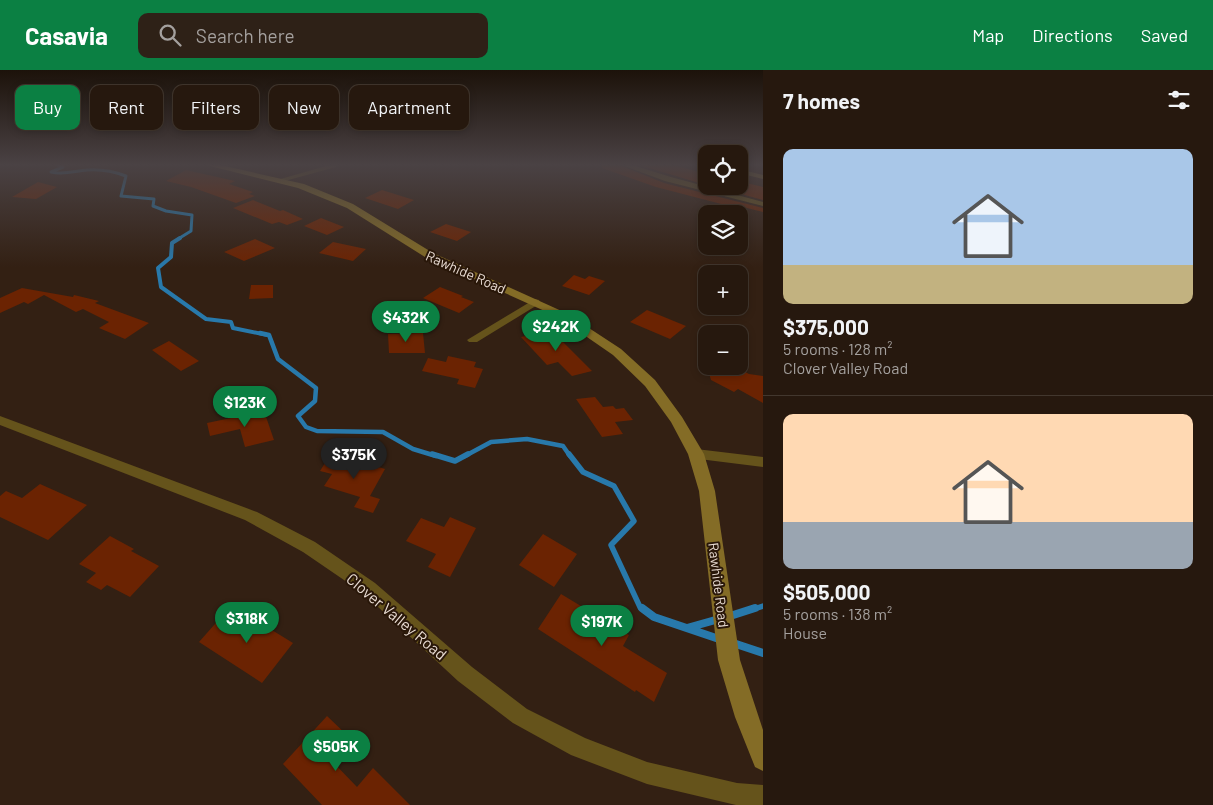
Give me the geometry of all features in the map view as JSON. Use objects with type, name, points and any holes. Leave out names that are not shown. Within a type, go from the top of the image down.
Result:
[{"type":"street","name":"Rawhide Road","points":[[332,198],[350,206],[422,252],[562,315],[588,331],[633,366],[664,401],[696,454],[707,491],[729,660],[746,717],[763,759]]},
{"type":"street","points":[[741,198],[763,204]]},
{"type":"street","points":[[473,340],[535,302]]},
{"type":"street","name":"Clover Valley Road","points":[[0,420],[251,516],[309,546],[369,588],[465,674],[520,716],[579,747],[647,773],[737,794],[763,796]]},
{"type":"street","points":[[696,454],[763,462]]},
{"type":"building","points":[[223,198],[249,198],[236,203]]},
{"type":"building","points":[[366,198],[409,198],[414,200],[398,209]]},
{"type":"building","points":[[699,198],[725,198],[763,208],[763,212],[748,208],[748,205],[725,205]]},
{"type":"building","points":[[253,200],[303,219],[287,225],[279,222],[272,224],[233,208]]},
{"type":"building","points":[[321,218],[344,227],[327,235],[304,226]]},
{"type":"building","points":[[446,224],[471,232],[457,241],[430,232]]},
{"type":"building","points":[[255,239],[275,248],[244,261],[224,252]]},
{"type":"building","points":[[333,242],[366,249],[353,261],[319,253]]},
{"type":"building","points":[[574,275],[585,279],[589,276],[605,281],[589,295],[562,286]]},
{"type":"building","points":[[251,285],[273,285],[273,298],[249,299]]},
{"type":"building","points":[[440,287],[474,302],[459,313],[423,298]]},
{"type":"building","points":[[22,288],[73,297],[74,295],[99,301],[95,303],[149,323],[125,339],[99,328],[109,322],[83,309],[76,312],[44,295],[28,304],[24,302],[0,313],[0,298]]},
{"type":"building","points":[[647,310],[686,326],[670,339],[630,322]]},
{"type":"building","points":[[551,330],[592,371],[572,376],[558,362],[547,365],[521,337]]},
{"type":"building","points":[[423,333],[425,353],[389,353],[388,334]]},
{"type":"building","points":[[169,341],[199,361],[181,371],[152,350]]},
{"type":"building","points":[[448,356],[476,362],[474,367],[483,369],[475,388],[457,384],[459,379],[422,371],[428,358],[446,362]]},
{"type":"building","points":[[748,373],[763,376],[763,403],[738,389],[734,392],[711,380],[710,375],[748,375]]},
{"type":"building","points":[[595,397],[603,407],[624,408],[633,420],[615,422],[623,434],[602,437],[576,399]]},
{"type":"building","points":[[264,411],[274,440],[245,447],[240,429],[210,436],[207,423]]},
{"type":"building","points":[[330,455],[349,461],[351,458],[385,469],[370,496],[380,499],[373,513],[354,507],[360,497],[324,486],[332,474],[320,471]]},
{"type":"building","points":[[40,484],[87,505],[48,540],[0,517],[0,496],[6,491],[22,498]]},
{"type":"building","points":[[450,517],[476,528],[450,577],[428,567],[436,554],[406,541],[421,518],[444,527]]},
{"type":"building","points":[[543,534],[577,554],[554,587],[519,565]]},
{"type":"building","points":[[110,536],[134,549],[131,551],[159,566],[130,597],[107,585],[101,590],[86,582],[96,573],[79,564]]},
{"type":"building","points":[[561,594],[629,635],[623,646],[667,673],[654,702],[636,690],[635,692],[538,629]]},
{"type":"building","points":[[230,607],[239,613],[241,611],[293,643],[262,683],[199,642]]},
{"type":"building","points":[[327,716],[349,737],[330,759],[357,787],[373,768],[410,805],[322,805],[283,764]]},
{"type":"waterway","points":[[146,198],[154,199],[153,206],[166,211],[192,215],[191,231],[178,239]]},
{"type":"waterway","points":[[180,238],[172,243],[171,257],[158,268],[161,287],[206,319],[231,322],[233,328],[267,335]]},
{"type":"waterway","points":[[260,333],[269,335],[278,359],[316,388],[315,401],[298,416],[306,427],[317,431],[383,432],[413,449],[436,456]]},
{"type":"waterway","points":[[465,456],[491,442],[527,439],[563,446],[570,456]]},
{"type":"waterway","points":[[432,454],[455,461],[468,454]]},
{"type":"waterway","points":[[569,454],[583,472],[614,486],[634,521],[611,545],[640,607],[644,610]]},
{"type":"waterway","points":[[751,610],[763,606]]},
{"type":"waterway","points":[[642,608],[654,617],[722,640]]},
{"type":"waterway","points":[[727,617],[755,608]]},
{"type":"waterway","points":[[687,628],[719,619]]},
{"type":"waterway","points":[[733,643],[763,653]]}]
